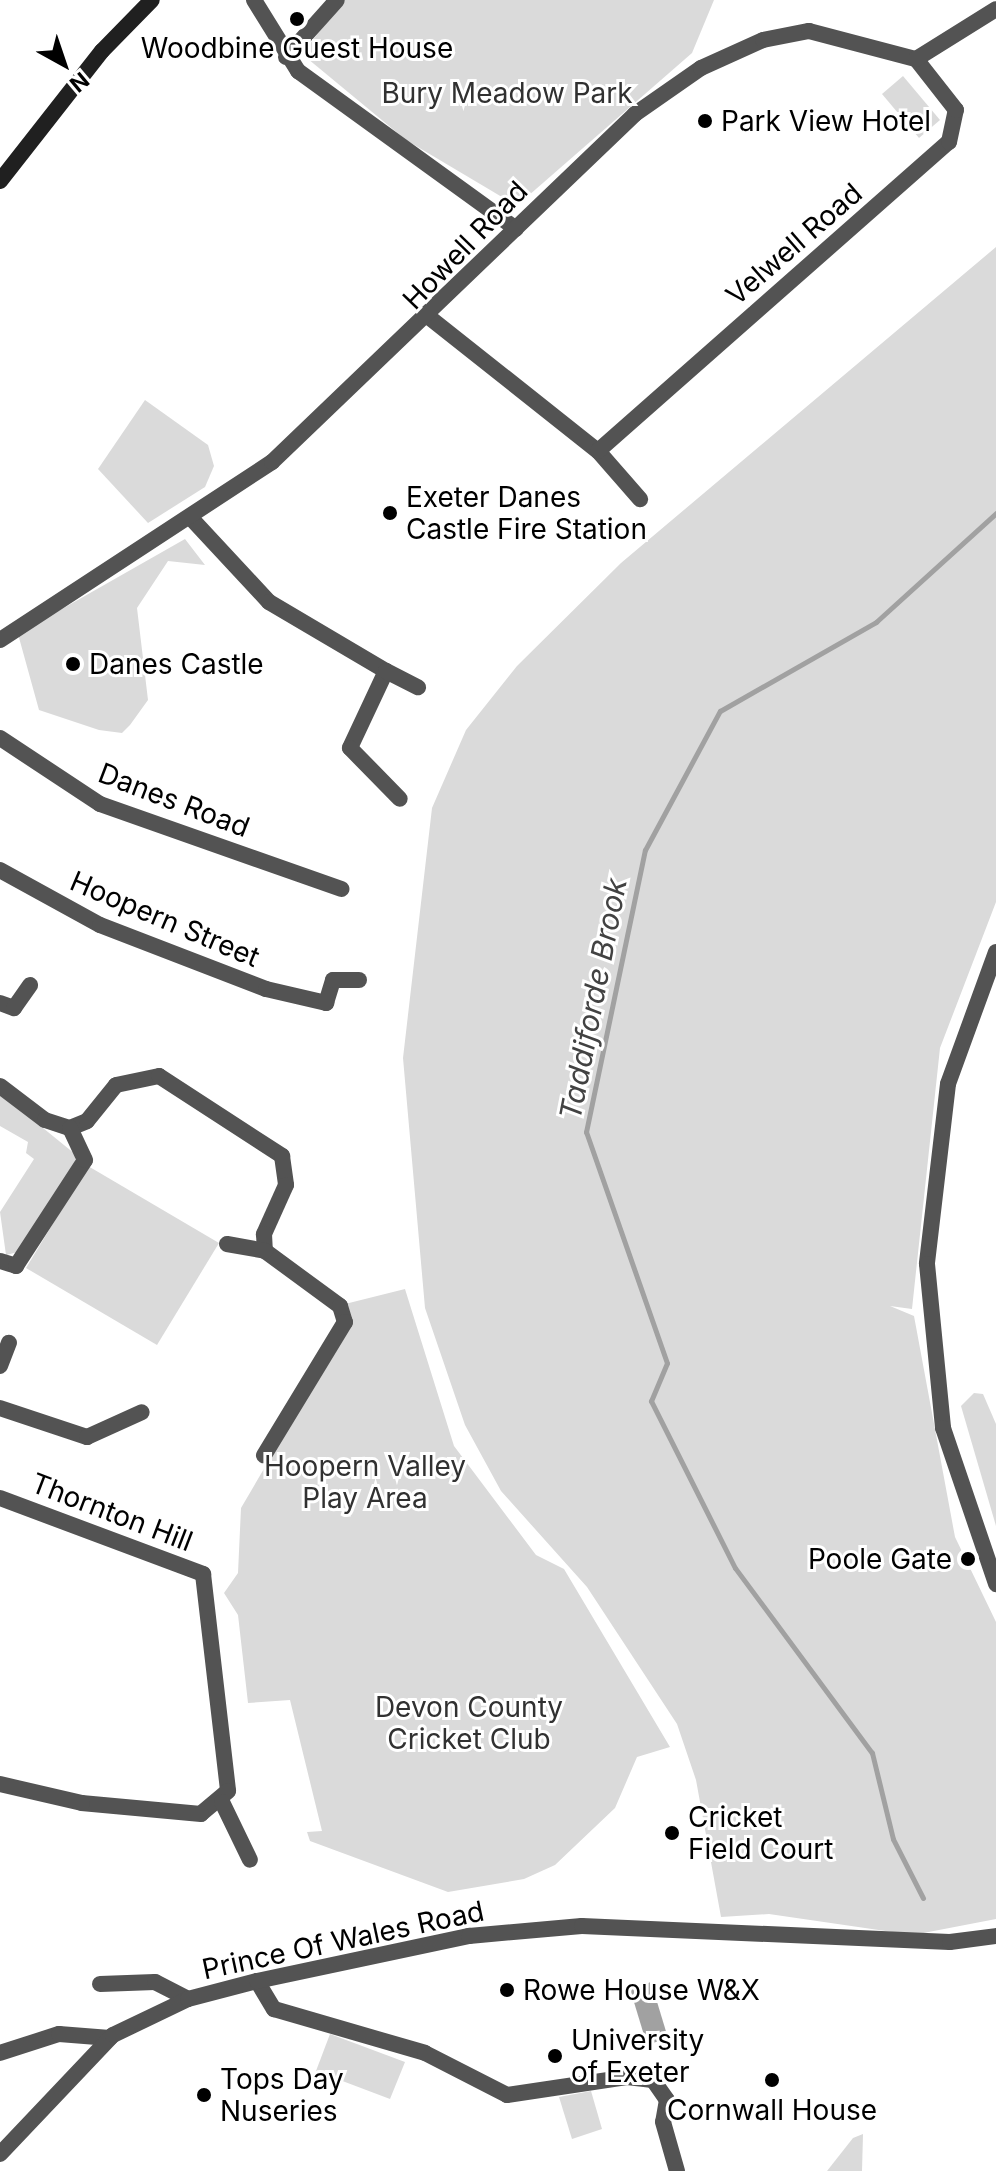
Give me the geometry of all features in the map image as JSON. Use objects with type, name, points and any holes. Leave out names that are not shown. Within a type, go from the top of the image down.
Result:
[{"type":"main road","points":[[0,181],[102,51],[152,0]]},
{"type":"street","points":[[254,0],[286,57],[315,85],[516,229]]},
{"type":"street","points":[[286,57],[337,0]]},
{"type":"street","points":[[916,59],[936,53],[996,9]]},
{"type":"street","name":"Howell Road","points":[[0,640],[276,459],[430,318],[516,229],[635,114],[733,51],[809,31],[916,59]]},
{"type":"street","name":"Velwell Road","points":[[598,451],[949,142],[956,110],[916,59]]},
{"type":"street","points":[[430,318],[598,451],[640,499]]},
{"type":"street","points":[[190,517],[269,602],[418,687]]},
{"type":"street","points":[[386,671],[350,748],[400,799]]},
{"type":"street","name":"Danes Road","points":[[0,738],[100,804],[341,889]]},
{"type":"street","name":"Hoopern Street","points":[[0,870],[115,931],[315,1003],[326,1003],[333,980],[359,980]]},
{"type":"street","points":[[996,952],[948,1084],[927,1264],[946,1441],[996,1584]]},
{"type":"street","points":[[0,1003],[14,1008],[30,985]]},
{"type":"street","points":[[0,1086],[45,1120],[70,1128],[87,1121],[116,1085],[166,1077],[282,1156],[286,1185],[264,1234],[265,1251]]},
{"type":"street","points":[[8,1264],[85,1160],[70,1128]]},
{"type":"street","points":[[227,1244],[265,1251],[331,1297],[345,1322],[264,1455]]},
{"type":"street","points":[[0,1366],[9,1343]]},
{"type":"street","points":[[0,1408],[87,1437],[142,1412]]},
{"type":"street","name":"Thornton Hill","points":[[0,1498],[203,1574],[217,1670],[228,1791],[222,1802]]},
{"type":"street","points":[[0,1784],[147,1811],[206,1814],[222,1802],[250,1860]]},
{"type":"street","name":"Prince Of Wales Road","points":[[0,2154],[110,2038],[188,1999],[257,1981],[469,1936],[582,1926],[950,1942],[996,1936]]},
{"type":"street","points":[[257,1981],[274,2009],[425,2053],[507,2095],[627,2077],[653,2080],[667,2100],[663,2122],[677,2171]]},
{"type":"street","points":[[100,1984],[155,1982],[188,1999]]},
{"type":"street","points":[[0,2053],[59,2034],[110,2038]]},
{"type":"green space","name":"Bury Meadow Park","points":[[344,0],[714,0],[692,53],[528,196],[507,200],[406,140],[302,54]]},
{"type":"green space","points":[[903,76],[940,120],[919,138],[882,94]]},
{"type":"green space","points":[[996,247],[996,902],[940,1048],[912,1309],[890,1306],[914,1316],[955,1537],[996,1622],[996,1919],[913,1935],[769,1914],[721,1917],[696,1780],[677,1724],[587,1587],[501,1491],[465,1425],[425,1308],[403,1058],[432,808],[466,730],[517,666],[621,563]]},
{"type":"green space","points":[[145,400],[208,445],[214,466],[205,487],[148,523],[98,469]]},
{"type":"green space","name":"Danes Castle","points":[[185,539],[205,565],[168,561],[137,608],[148,700],[130,725],[122,733],[99,730],[39,710],[18,634]]},
{"type":"green space","points":[[0,1093],[75,1154],[76,1167],[18,1252],[6,1255],[0,1212],[34,1159],[26,1153],[28,1142],[0,1126]]},
{"type":"green space","points":[[88,1166],[219,1243],[157,1345],[26,1268]]},
{"type":"green space","name":"Devon County Cricket Club","points":[[405,1289],[454,1446],[536,1555],[564,1569],[670,1747],[637,1757],[615,1808],[555,1865],[524,1879],[448,1892],[310,1841],[307,1832],[322,1831],[290,1700],[248,1703],[238,1615],[224,1593],[238,1573],[241,1508],[323,1368],[345,1304]]},
{"type":"green space","points":[[974,1393],[983,1394],[996,1424],[996,1526],[961,1406]]},
{"type":"green space","points":[[330,2034],[405,2062],[390,2099],[316,2071]]},
{"type":"green space","points":[[591,2091],[602,2129],[572,2139],[559,2097]]},
{"type":"green space","points":[[863,2134],[862,2171],[827,2171],[853,2138]]},
{"type":"shaded area","points":[[651,1982],[668,2038],[647,2045],[630,1989]]},
{"type":"waterway","name":"Taddiforde Brook","points":[[923,1898],[893,1839],[872,1753],[735,1568],[651,1401],[667,1363],[586,1132],[645,850],[720,711],[876,622],[996,513]]},
{"type":"place","name":"Woodbine Guest House","points":[[297,19]]},
{"type":"place","name":"Park View Hotel","points":[[705,121]]},
{"type":"place","name":"Exeter Danes Castle Fire Station","points":[[390,513]]},
{"type":"place","name":"Danes Castle","points":[[73,664]]},
{"type":"place","name":"Poole Gate","points":[[968,1559]]},
{"type":"place","name":"Cricket Field Court","points":[[672,1833]]},
{"type":"place","name":"Rowe House W&X","points":[[507,1990]]},
{"type":"place","name":"University of Exeter","points":[[555,2056]]},
{"type":"place","name":"Cornwall House","points":[[772,2080]]},
{"type":"place","name":"Tops Day Nuseries","points":[[204,2095]]},
{"type":"park label","name":"Hoopern Valley Play Area","points":[[365,1482]]}]
